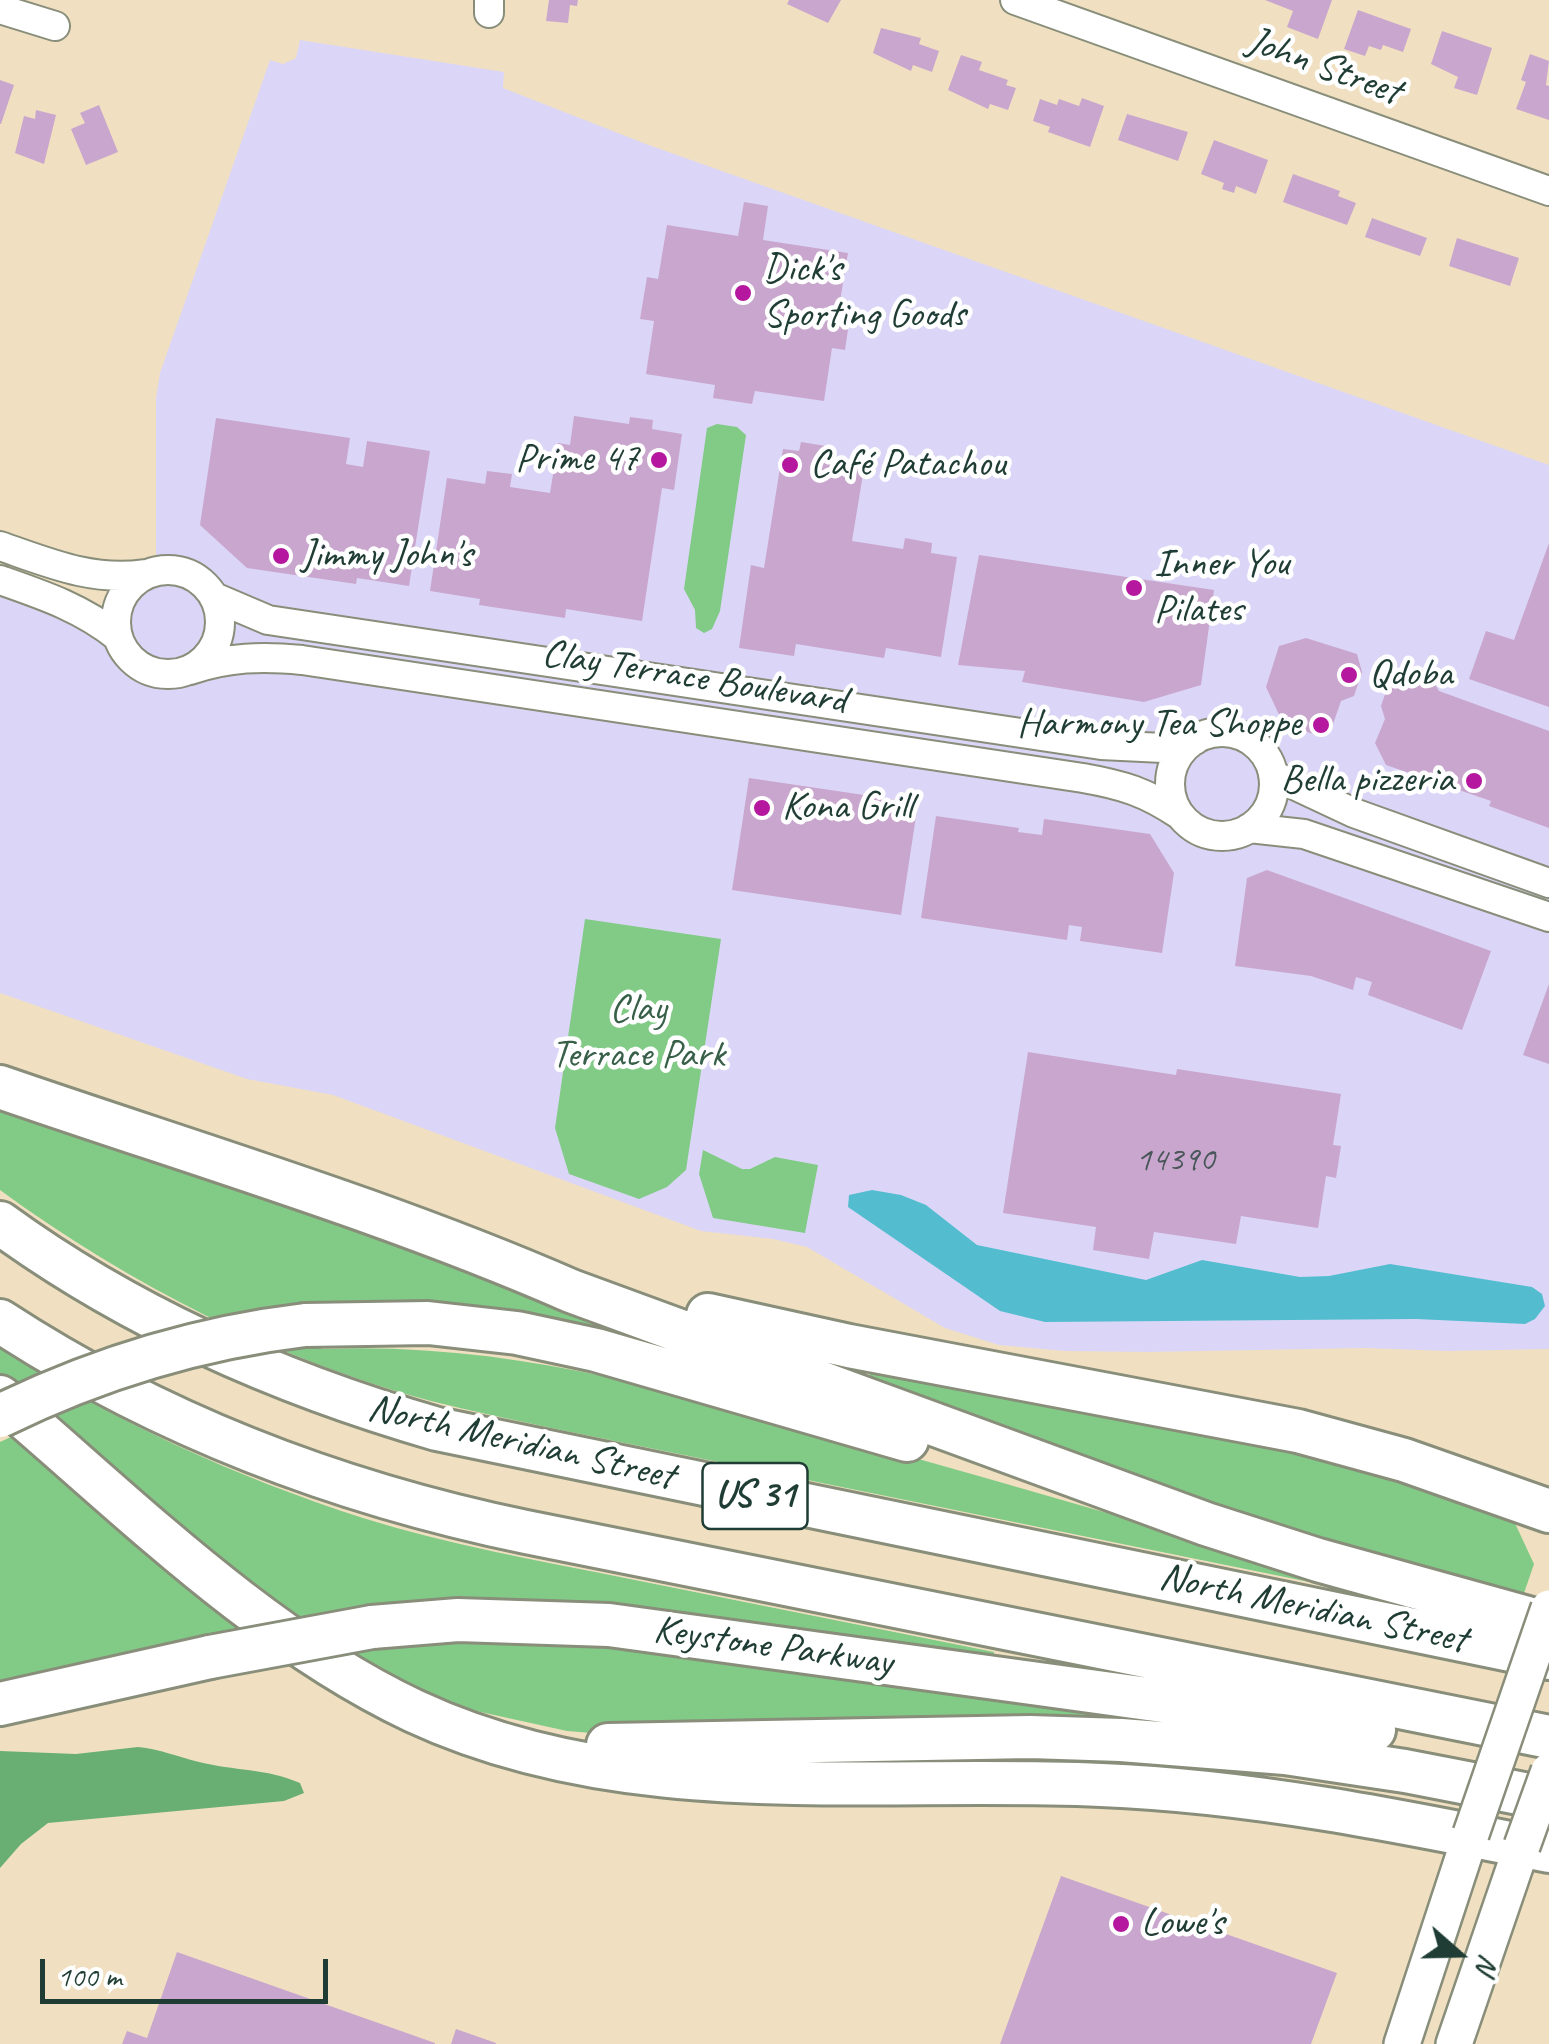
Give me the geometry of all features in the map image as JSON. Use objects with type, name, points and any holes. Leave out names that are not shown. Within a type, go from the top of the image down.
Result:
[{"type":"highway","points":[[0,1058],[134,1113],[256,1171]]},
{"type":"highway","points":[[0,1087],[256,1171],[490,1255],[571,1290],[1206,1524]]},
{"type":"highway","name":"North Meridian Street","points":[[0,1223],[83,1278],[206,1345],[304,1386],[438,1430],[1549,1658]]},
{"type":"highway","points":[[490,1255],[762,1328],[1317,1436],[1404,1460],[1549,1511]]},
{"type":"highway","name":"North Meridian Street","points":[[0,1321],[94,1377],[188,1425],[287,1466],[388,1500],[508,1529],[1549,1737]]},
{"type":"highway","points":[[0,1416],[87,1377],[216,1338],[305,1325],[428,1323],[517,1333],[564,1342],[1549,1624]]},
{"type":"highway","points":[[0,1397],[240,1600],[314,1653],[374,1691],[445,1724],[531,1752],[619,1770],[749,1780],[990,1782],[1171,1789],[1282,1802],[1536,1848]]},
{"type":"highway","name":"Keystone Parkway","points":[[0,1704],[210,1657],[372,1627],[496,1620],[654,1630],[1549,1754]]},
{"type":"highway","points":[[314,1653],[428,1705],[475,1721],[588,1743],[634,1746],[1013,1738],[1121,1740],[1285,1752],[1549,1798]]},
{"type":"main road","points":[[1402,2044],[1549,1608]]},
{"type":"main road","points":[[1454,2044],[1536,1848],[1549,1770]]},
{"type":"street","name":"John Street","points":[[1014,0],[1549,190]]},
{"type":"street","points":[[0,10],[56,26]]},
{"type":"street","points":[[0,546],[81,574],[116,578],[168,569],[181,571],[203,582],[214,597],[220,620],[216,644],[190,670],[167,674],[141,667],[130,658],[118,637],[96,619],[70,605],[0,580]]},
{"type":"street","points":[[118,637],[120,600],[146,574]]},
{"type":"street","name":"Clay Terrace Boulevard","points":[[214,597],[268,620],[1101,746],[1162,748],[1195,740]]},
{"type":"street","name":"Clay Terrace Boulevard","points":[[190,670],[225,658],[302,660],[1124,785],[1150,794],[1180,815]]},
{"type":"street","points":[[1226,732],[1248,739],[1264,754],[1273,775],[1272,800],[1259,820],[1250,828],[1227,836],[1200,831],[1180,815],[1174,804],[1170,780],[1178,757],[1195,740],[1226,732]]},
{"type":"street","points":[[1273,775],[1354,814],[1549,883]]},
{"type":"street","points":[[1250,828],[1304,834],[1549,917]]},
{"type":"street","points":[[1397,866],[1481,878],[1549,902]]},
{"type":"shaded area","points":[[300,40],[504,72],[503,88],[646,144],[1549,465],[1549,1349],[1147,1352],[999,1345],[945,1328],[807,1247],[701,1231],[333,1095],[247,1079],[0,993],[0,596],[46,611],[95,619],[116,578],[156,570],[156,398],[160,373],[270,60],[283,64],[296,58]]},
{"type":"green space","points":[[717,424],[737,427],[746,435],[720,611],[712,629],[704,633],[696,628],[695,610],[684,589],[707,428]]},
{"type":"green space","name":"Clay Terrace Park","points":[[585,919],[721,939],[686,1170],[667,1187],[639,1199],[569,1174],[555,1128]]},
{"type":"green space","points":[[0,1095],[793,1380],[301,1314],[322,1349],[459,1353],[660,1388],[1340,1580],[1339,1588],[491,1415],[431,1401],[317,1364],[152,1287],[0,1190]]},
{"type":"green space","points":[[703,1150],[742,1169],[775,1157],[818,1165],[805,1233],[713,1218],[699,1174]]},
{"type":"green space","points":[[0,1347],[86,1399],[176,1445],[363,1518],[496,1552],[994,1652],[994,1662],[563,1608],[443,1607],[328,1621],[362,1648],[460,1642],[657,1648],[854,1670],[1147,1712],[1144,1725],[834,1728],[640,1737],[567,1731],[476,1711],[391,1678],[290,1618],[0,1375]]},
{"type":"green space","points":[[872,1360],[1332,1452],[1513,1519],[1534,1564],[1522,1599],[1353,1555],[868,1384]]},
{"type":"green space","points":[[15,1435],[254,1634],[0,1692],[0,1442]]},
{"type":"green space","points":[[138,1747],[275,1775],[300,1783],[304,1793],[284,1801],[48,1823],[21,1844],[0,1868],[0,1751],[76,1754]]},
{"type":"water","points":[[872,1190],[926,1205],[977,1245],[1146,1280],[1202,1260],[1300,1277],[1329,1276],[1390,1264],[1532,1287],[1542,1294],[1545,1306],[1525,1324],[1416,1319],[1045,1322],[1000,1311],[848,1207],[849,1195]]},
{"type":"building","points":[[549,0],[578,0],[577,6],[570,5],[568,23],[546,21]]},
{"type":"building","points":[[789,0],[841,0],[828,23],[787,4]]},
{"type":"building","points":[[1265,0],[1332,0],[1318,39],[1287,27],[1293,11]]},
{"type":"building","points":[[1358,10],[1411,29],[1403,52],[1383,45],[1381,50],[1369,46],[1365,56],[1344,49]]},
{"type":"building","points":[[881,28],[921,38],[919,44],[939,51],[932,72],[913,65],[911,71],[873,53]]},
{"type":"building","points":[[1442,31],[1492,48],[1477,95],[1454,88],[1458,77],[1431,64]]},
{"type":"building","points":[[1530,54],[1549,61],[1549,120],[1516,109],[1526,82],[1521,80]]},
{"type":"building","points":[[961,55],[982,62],[979,70],[1008,80],[1006,85],[1016,88],[1008,110],[990,104],[988,109],[948,90]]},
{"type":"building","points":[[0,80],[14,85],[1,124],[0,124]]},
{"type":"building","points":[[1082,98],[1104,106],[1090,147],[1048,132],[1050,127],[1033,121],[1040,99],[1057,105],[1059,99],[1079,106]]},
{"type":"building","points":[[99,105],[118,152],[86,165],[71,129],[85,123],[80,113]]},
{"type":"building","points":[[36,110],[56,115],[44,164],[15,153],[24,116],[35,119]]},
{"type":"building","points":[[1127,114],[1188,132],[1178,161],[1118,140]]},
{"type":"building","points":[[1214,140],[1268,160],[1256,194],[1236,186],[1234,193],[1222,189],[1224,183],[1201,174]]},
{"type":"building","points":[[1293,174],[1340,191],[1338,196],[1356,203],[1347,225],[1283,202]]},
{"type":"building","name":"Dick's Sporting Goods","points":[[744,202],[768,206],[763,240],[848,253],[839,307],[851,309],[845,350],[832,348],[824,401],[755,391],[752,404],[713,398],[715,385],[646,374],[654,321],[640,319],[647,277],[658,279],[667,225],[738,236]]},
{"type":"building","points":[[1372,218],[1427,238],[1420,256],[1365,237]]},
{"type":"building","points":[[1457,238],[1519,258],[1510,286],[1449,266]]},
{"type":"building","points":[[574,416],[629,424],[630,417],[653,420],[652,429],[682,434],[674,490],[662,488],[642,621],[566,609],[565,618],[479,605],[480,599],[430,591],[447,478],[485,484],[487,471],[512,474],[510,487],[550,493],[558,443],[570,445]]},
{"type":"building","points":[[216,418],[350,438],[346,464],[363,467],[367,441],[430,451],[409,586],[357,578],[356,584],[247,568],[200,525]]},
{"type":"building","points":[[801,442],[826,446],[826,457],[865,462],[852,541],[903,549],[905,538],[932,543],[931,553],[957,557],[941,657],[886,648],[884,658],[796,644],[794,656],[739,648],[751,565],[764,568],[783,449],[799,451]]},
{"type":"building","points":[[1549,543],[1549,707],[1469,679],[1486,631],[1514,640]]},
{"type":"building","points":[[979,555],[1214,590],[1201,685],[1144,702],[1022,682],[1025,671],[958,665]]},
{"type":"building","points":[[1306,638],[1357,654],[1362,672],[1354,696],[1341,701],[1332,727],[1316,735],[1283,723],[1266,687],[1279,646]]},
{"type":"building","points":[[1407,671],[1433,681],[1439,691],[1549,731],[1549,828],[1489,806],[1491,801],[1386,765],[1375,743],[1385,719],[1381,706],[1390,680]]},
{"type":"building","points":[[749,778],[918,803],[901,915],[732,890]]},
{"type":"building","points":[[936,816],[1042,835],[1044,819],[1150,834],[1174,873],[1162,953],[1080,941],[1082,927],[1069,925],[1067,940],[921,918]]},
{"type":"building","points":[[1267,870],[1491,951],[1462,1030],[1368,995],[1372,982],[1356,977],[1353,990],[1311,976],[1235,966],[1247,878]]},
{"type":"building","points":[[1549,984],[1549,1064],[1523,1055]]},
{"type":"building","points":[[1028,1052],[1176,1075],[1177,1069],[1341,1094],[1333,1145],[1341,1146],[1336,1178],[1326,1176],[1318,1228],[1241,1216],[1236,1244],[1154,1232],[1149,1259],[1093,1250],[1096,1227],[1003,1213]]},
{"type":"building","name":"Lowe's","points":[[1061,1876],[1337,1973],[1311,2044],[1000,2044]]},
{"type":"building","points":[[177,1952],[435,2044],[122,2044],[127,2031],[147,2038]]},
{"type":"building","points":[[456,2029],[496,2043],[496,2044],[451,2044]]},
{"type":"place","name":"Dick's Sporting Goods","points":[[743,293]]},
{"type":"place","name":"Prime 47","points":[[659,460]]},
{"type":"place","name":"Café Patachou","points":[[790,465]]},
{"type":"place","name":"Jimmy John's","points":[[281,556]]},
{"type":"place","name":"Inner You Pilates","points":[[1134,588]]},
{"type":"place","name":"Qdoba","points":[[1349,675]]},
{"type":"place","name":"Harmony Tea Shoppe","points":[[1321,725]]},
{"type":"place","name":"Bella pizzeria","points":[[1474,781]]},
{"type":"place","name":"Kona Grill","points":[[762,808]]},
{"type":"place","name":"Lowe's","points":[[1121,1924]]}]
